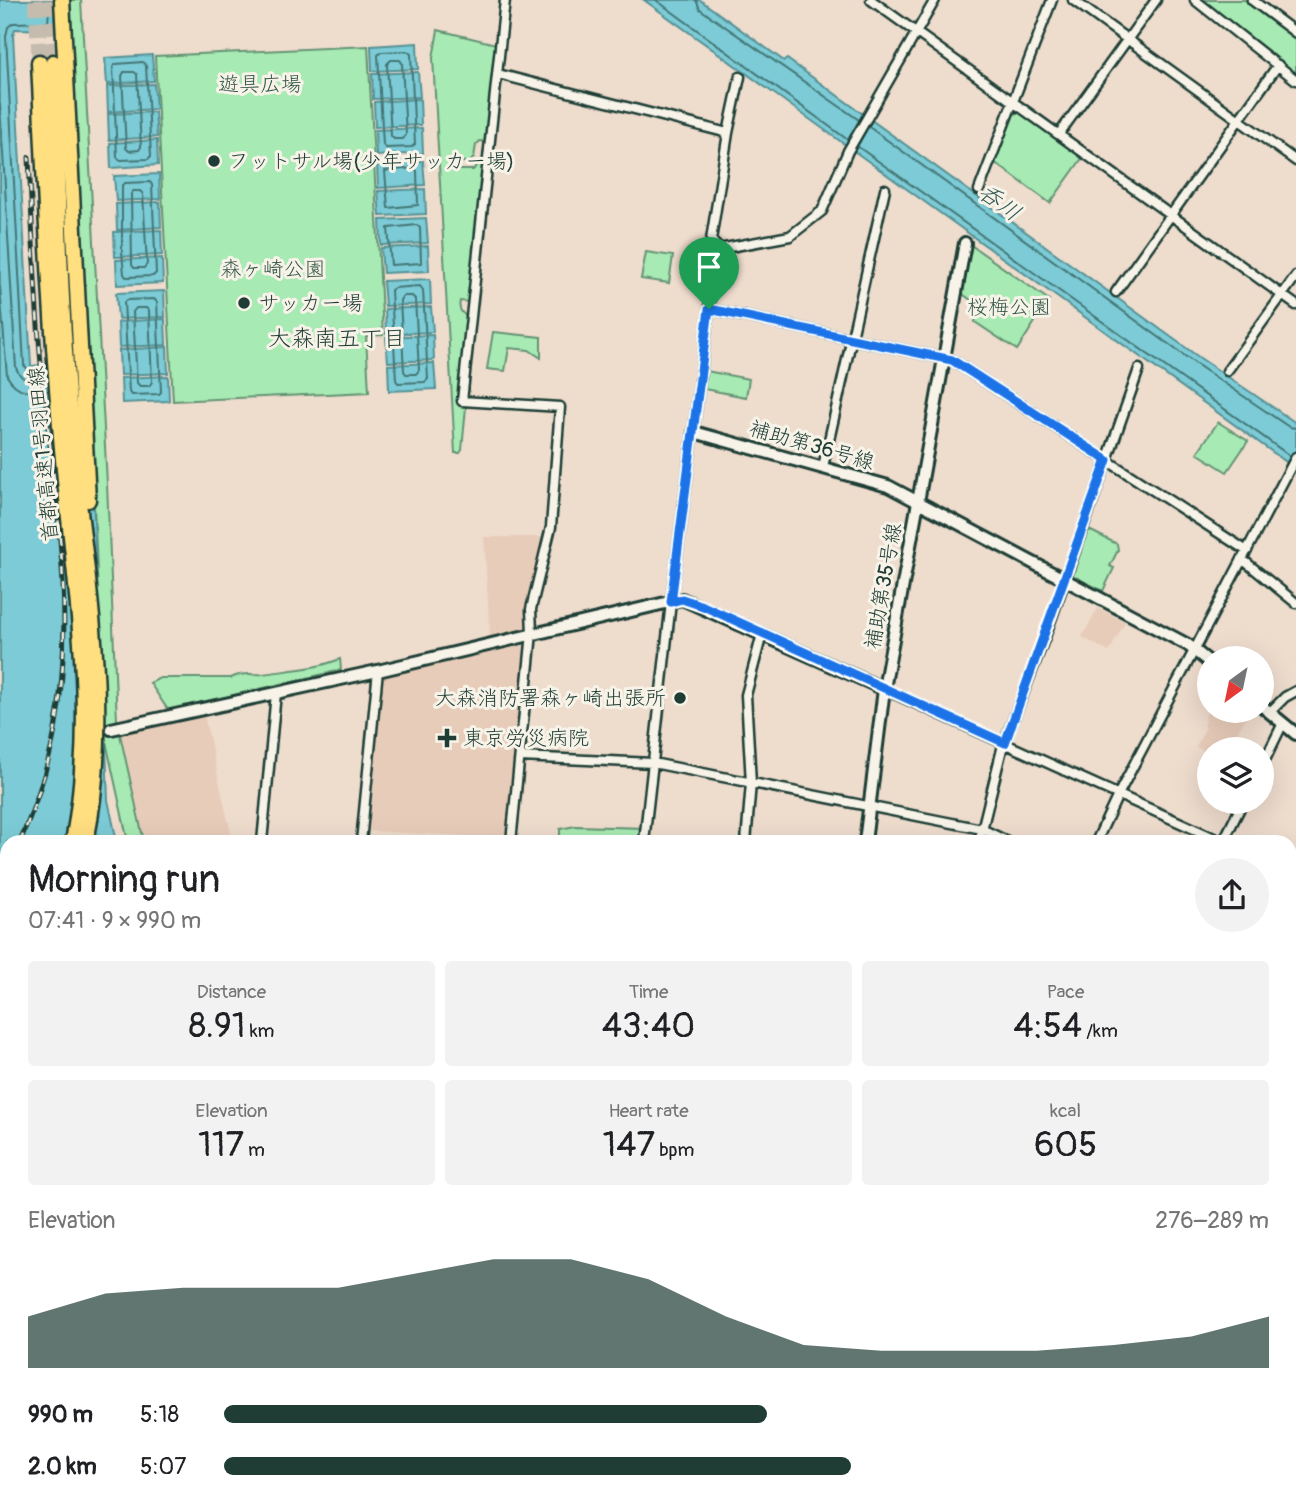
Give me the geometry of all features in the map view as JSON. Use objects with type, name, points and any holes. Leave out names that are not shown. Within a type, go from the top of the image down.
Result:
[{"type":"highway","points":[[62,0],[90,525],[92,610]]},
{"type":"highway","name":"首都高速1号羽田線","points":[[46,62],[61,439],[84,674],[84,754],[74,835]]},
{"type":"highway","name":"首都高速1号羽田線","points":[[56,275],[92,610],[98,714],[97,755],[87,835]]},
{"type":"street","points":[[505,0],[462,401],[560,407],[551,527],[531,609],[532,633],[512,835]]},
{"type":"street","points":[[871,0],[1296,305]]},
{"type":"street","points":[[719,249],[793,234],[822,211],[848,151],[935,0]]},
{"type":"street","points":[[979,190],[1052,0]]},
{"type":"street","points":[[1073,0],[1296,161]]},
{"type":"street","points":[[1059,134],[1156,0]]},
{"type":"street","points":[[1195,0],[1296,79]]},
{"type":"street","points":[[1252,0],[1262,3],[1296,33]]},
{"type":"street","points":[[1116,292],[1278,65]]},
{"type":"street","points":[[498,74],[728,132]]},
{"type":"street","points":[[719,249],[711,240],[728,132],[740,78]]},
{"type":"street","points":[[823,467],[885,189]]},
{"type":"street","name":"補助第35号線","points":[[866,835],[884,689],[965,243]]},
{"type":"street","points":[[645,835],[671,602],[719,249]]},
{"type":"street","points":[[1227,371],[1296,276]]},
{"type":"street","points":[[709,309],[943,358],[959,364],[1107,460],[1244,555],[1296,603]]},
{"type":"street","points":[[981,835],[1005,743],[1139,369]]},
{"type":"street","name":"補助第36号線","points":[[694,432],[888,486],[1195,650]]},
{"type":"street","points":[[1099,835],[1296,457]]},
{"type":"street","points":[[111,729],[682,599],[1208,835]]},
{"type":"street","points":[[747,835],[751,783],[746,695],[762,634]]},
{"type":"street","points":[[362,835],[378,670]]},
{"type":"street","points":[[1274,704],[1296,691]]},
{"type":"street","points":[[263,835],[276,692]]},
{"type":"street","points":[[1274,716],[1296,734]]},
{"type":"street","points":[[1274,741],[1283,723]]},
{"type":"street","points":[[520,757],[653,763],[982,829],[995,835]]},
{"type":"street","points":[[1226,835],[1237,814]]},
{"type":"shaded area","points":[[484,537],[542,537],[545,540],[530,629],[490,637]]},
{"type":"shaded area","points":[[1098,608],[1125,622],[1109,652],[1082,637]]},
{"type":"shaded area","name":"東京労災病院","points":[[526,645],[507,835],[369,831],[383,678],[390,672]]},
{"type":"shaded area","points":[[204,715],[231,835],[142,835],[119,733]]},
{"type":"shaded area","points":[[1243,723],[1234,737],[1201,737],[1206,727],[1203,725]]},
{"type":"green space","points":[[70,0],[81,0],[117,721],[142,835],[126,835],[103,728]]},
{"type":"green space","points":[[1199,0],[1245,0],[1296,37],[1296,77]]},
{"type":"green space","points":[[438,30],[496,44],[486,142],[480,141],[476,145],[474,157],[470,162],[449,162],[449,170],[473,170],[483,159],[487,147],[470,302],[460,301],[459,304],[461,311],[469,317],[460,406],[466,407],[460,453],[455,453],[433,58]]},
{"type":"green space","name":"森ヶ崎公園","points":[[368,46],[383,335],[366,336],[369,392],[173,401],[155,56]]},
{"type":"green space","points":[[1021,112],[1083,157],[1050,203],[994,162],[1012,115]]},
{"type":"green space","name":"桜梅公園","points":[[968,243],[1049,300],[1017,350],[975,322],[979,306],[960,292]]},
{"type":"green space","points":[[646,252],[673,256],[669,283],[641,279]]},
{"type":"green space","points":[[493,332],[541,337],[541,358],[529,350],[509,348],[505,371],[487,369]]},
{"type":"green space","points":[[706,371],[749,379],[746,397],[704,389]]},
{"type":"green space","points":[[1218,422],[1248,441],[1227,472],[1197,453]]},
{"type":"green space","points":[[1087,529],[1117,544],[1118,550],[1110,566],[1114,568],[1103,591],[1071,575]]},
{"type":"green space","points":[[340,659],[341,670],[168,710],[150,683],[160,678],[231,678],[243,674],[263,674],[312,667]]},
{"type":"green space","points":[[575,826],[646,828],[645,835],[560,835],[560,829]]},
{"type":"water","points":[[0,0],[57,0],[57,30],[15,29],[13,35],[31,366],[87,360],[103,728],[108,800],[116,835],[0,835]]},
{"type":"water","points":[[644,0],[700,0],[784,61],[787,59],[1200,358],[1296,423],[1296,469]]},
{"type":"water","points":[[417,43],[418,69],[372,71],[371,46]]},
{"type":"water","points":[[152,55],[154,81],[107,84],[105,58]]},
{"type":"water","points":[[418,72],[420,97],[373,99],[372,74]]},
{"type":"water","points":[[154,84],[156,109],[108,112],[107,86]]},
{"type":"water","points":[[420,99],[421,125],[375,127],[374,102]]},
{"type":"water","points":[[155,112],[157,137],[109,140],[108,114]]},
{"type":"water","points":[[422,128],[423,153],[376,156],[375,130]]},
{"type":"water","points":[[157,140],[158,165],[111,168],[110,143]]},
{"type":"water","points":[[423,161],[425,185],[378,188],[377,163]]},
{"type":"water","points":[[159,174],[160,199],[116,201],[114,176]]},
{"type":"water","points":[[425,189],[426,214],[380,216],[378,191]]},
{"type":"water","points":[[160,202],[161,227],[117,230],[116,204]]},
{"type":"water","points":[[426,218],[428,243],[381,245],[380,220]]},
{"type":"water","points":[[161,230],[162,255],[115,257],[114,232]]},
{"type":"water","points":[[428,246],[429,271],[383,273],[381,248]]},
{"type":"water","points":[[162,258],[163,283],[117,285],[116,260]]},
{"type":"water","points":[[430,279],[431,304],[385,306],[383,281]]},
{"type":"water","points":[[164,291],[165,317],[118,319],[116,293]]},
{"type":"water","points":[[431,307],[433,332],[386,334],[385,309]]},
{"type":"water","points":[[165,319],[166,345],[119,347],[118,322]]},
{"type":"water","points":[[433,335],[434,360],[388,362],[386,337]]},
{"type":"water","points":[[167,347],[168,373],[120,375],[119,350]]},
{"type":"water","points":[[434,363],[436,389],[389,391],[388,365]]},
{"type":"water","points":[[168,376],[169,401],[122,403],[121,378]]},
{"type":"tunnel","points":[[35,0],[39,62]]},
{"type":"tunnel","points":[[48,0],[53,62]]},
{"type":"railway","points":[[23,835],[52,745],[61,685],[64,639],[61,547],[41,364],[29,157]]},
{"type":"place","name":"フットサル場(少年サッカー場)","points":[[214,161]]},
{"type":"place","name":"サッカー場","points":[[244,303]]},
{"type":"place","name":"大森消防署森ヶ崎出張所","points":[[680,698]]},
{"type":"place","name":"東京労災病院","points":[[447,738]]},
{"type":"district","name":"大森南五丁目","points":[[337,338]]},
{"type":"route","points":[[709,309],[952,360],[1107,460],[1005,743],[703,606],[682,599],[671,602],[709,309]]},
{"type":"park label","name":"遊具広場","points":[[260,84]]},
{"type":"water label","name":"呑川","points":[[1000,202]]}]
